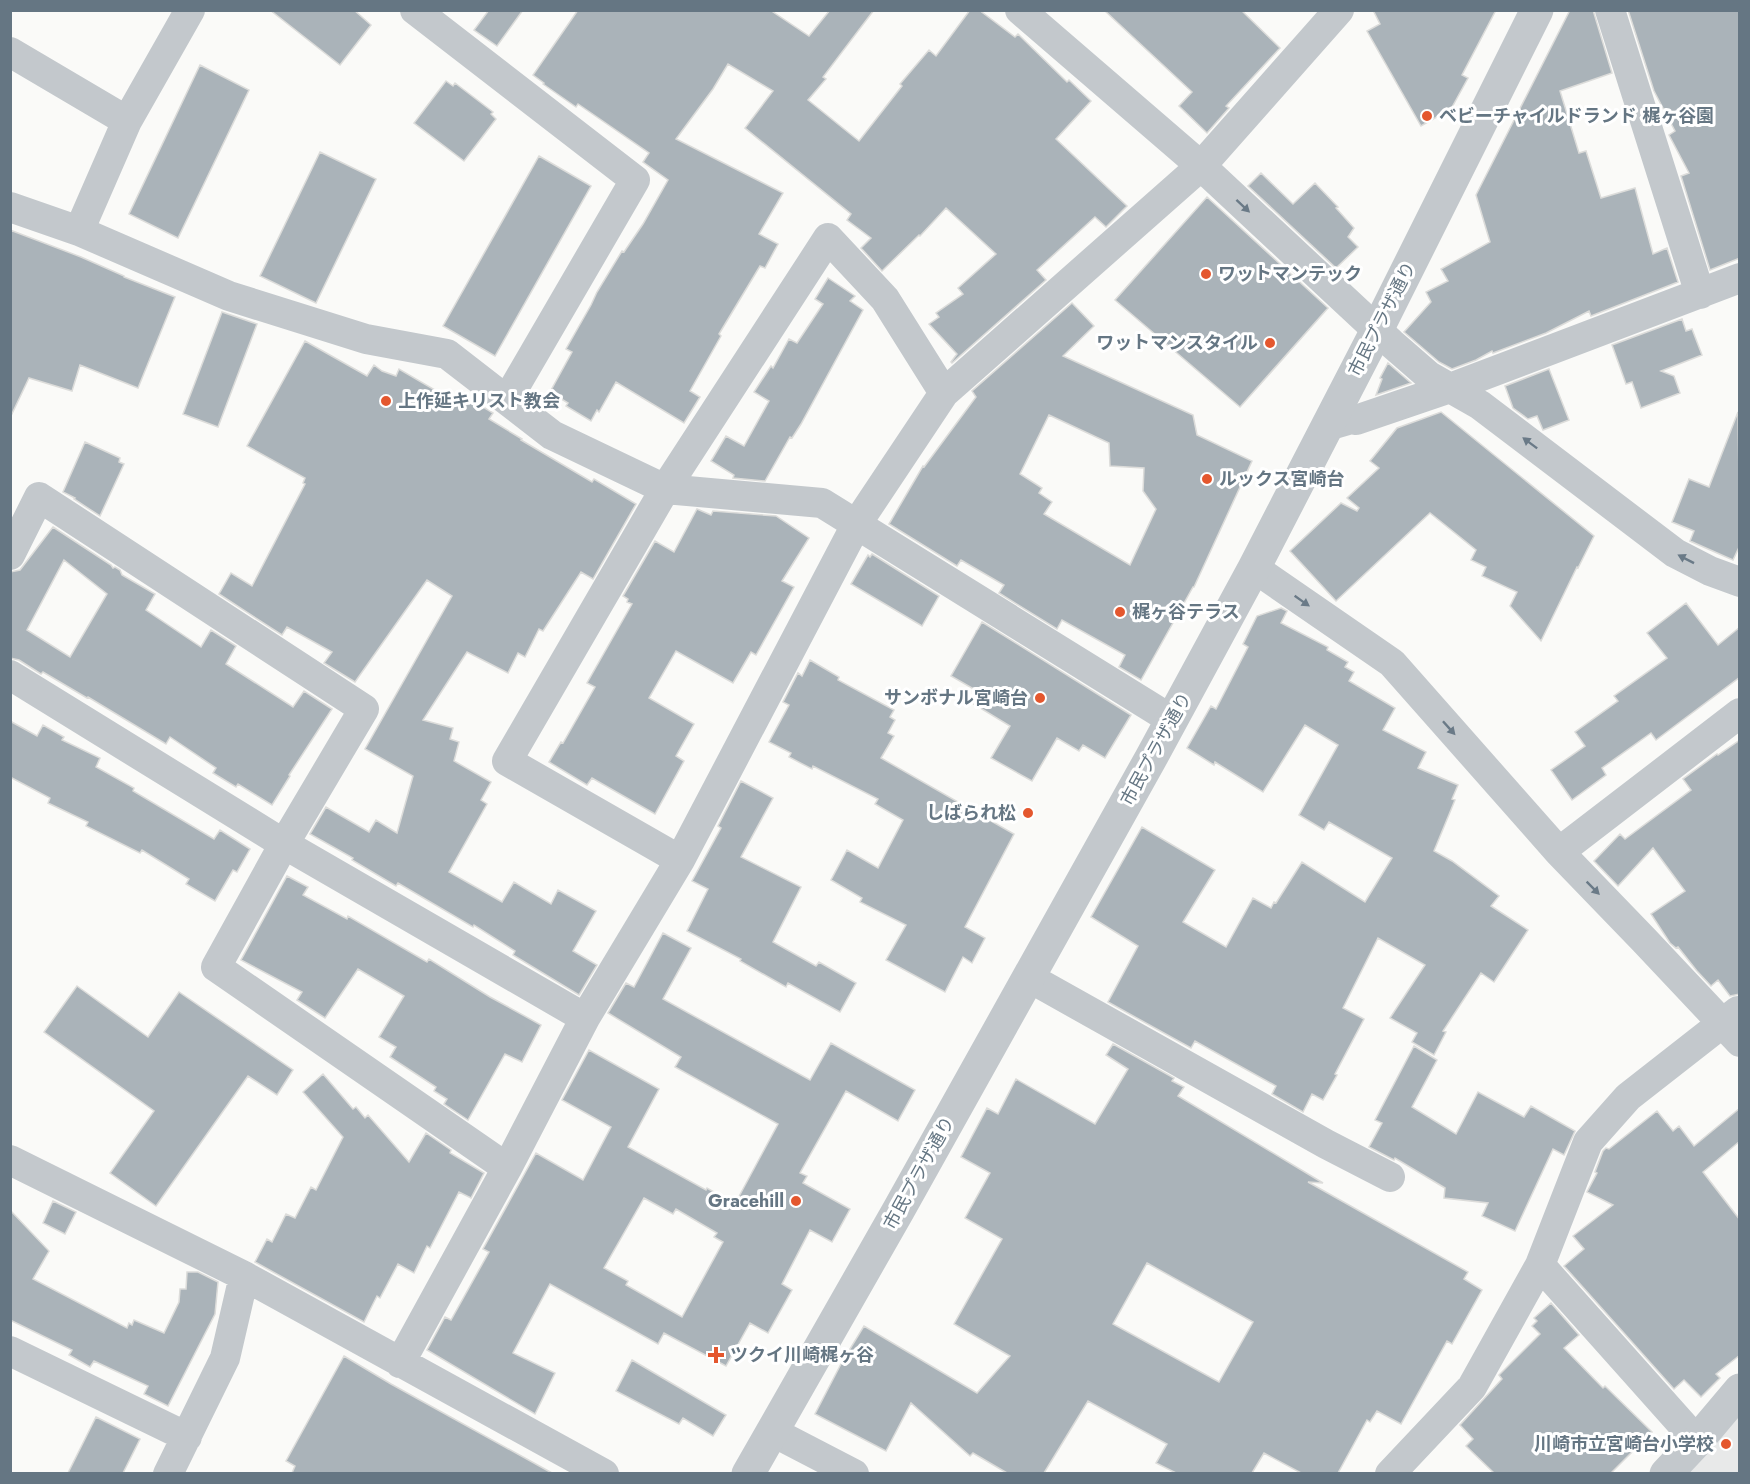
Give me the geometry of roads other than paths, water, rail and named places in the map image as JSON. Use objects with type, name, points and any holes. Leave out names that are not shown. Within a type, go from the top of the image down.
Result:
[{"type":"street","points":[[79,231],[127,121],[190,10]]},
{"type":"street","points":[[415,10],[635,180],[507,400]]},
{"type":"street","points":[[1020,10],[1201,166],[1429,376],[1480,405],[1675,554],[1740,582]]},
{"type":"street","points":[[400,1363],[507,1168],[585,1018],[680,860],[856,525],[944,393],[1201,166],[1339,10]]},
{"type":"street","name":"市民プラザ通り","points":[[748,1473],[898,1211],[1172,720],[1254,568],[1377,330],[1537,10]]},
{"type":"street","points":[[1610,10],[1700,294]]},
{"type":"street","points":[[10,52],[127,121]]},
{"type":"street","points":[[10,207],[79,231],[229,296],[366,339],[447,354],[552,435],[665,489],[822,503],[1172,720]]},
{"type":"street","points":[[680,860],[507,761],[665,489],[828,238],[885,299],[944,393]]},
{"type":"street","points":[[1327,426],[1351,419],[1356,420],[1450,388],[1740,278]]},
{"type":"street","points":[[10,555],[18,523],[39,497],[364,709],[284,844],[216,967],[507,1168]]},
{"type":"street","points":[[1254,568],[1392,663],[1559,852],[1734,1025],[1628,1097],[1588,1142],[1540,1265],[1472,1387],[1390,1473]]},
{"type":"street","points":[[10,675],[284,844],[585,1018]]},
{"type":"street","points":[[1559,852],[1740,713]]},
{"type":"street","points":[[1028,977],[1326,1144],[1390,1177]]},
{"type":"street","points":[[10,1160],[244,1276],[604,1473]]},
{"type":"street","points":[[1540,1265],[1697,1441]]},
{"type":"street","points":[[168,1473],[225,1358],[244,1276]]},
{"type":"street","points":[[10,1351],[187,1437]]},
{"type":"street","points":[[1666,1473],[1697,1441],[1740,1390]]},
{"type":"street","points":[[773,1432],[854,1473]]},
{"type":"place","name":"ベビーチャイルドランド 梶ヶ谷園","points":[[1427,116]]},
{"type":"place","name":"ワットマンテック","points":[[1206,274]]},
{"type":"place","name":"ワットマンスタイル","points":[[1270,343]]},
{"type":"place","name":"上作延キリスト教会","points":[[386,401]]},
{"type":"place","name":"ルックス宮崎台","points":[[1207,479]]},
{"type":"place","name":"梶ヶ谷テラス","points":[[1120,612]]},
{"type":"place","name":"サンボナル宮崎台","points":[[1040,698]]},
{"type":"place","name":"しばられ松","points":[[1028,813]]},
{"type":"place","name":"Gracehill","points":[[796,1201]]},
{"type":"place","name":"ツクイ川崎梶ヶ谷","points":[[716,1355]]},
{"type":"place","name":"川崎市立宮崎台小学校","points":[[1726,1444]]}]
